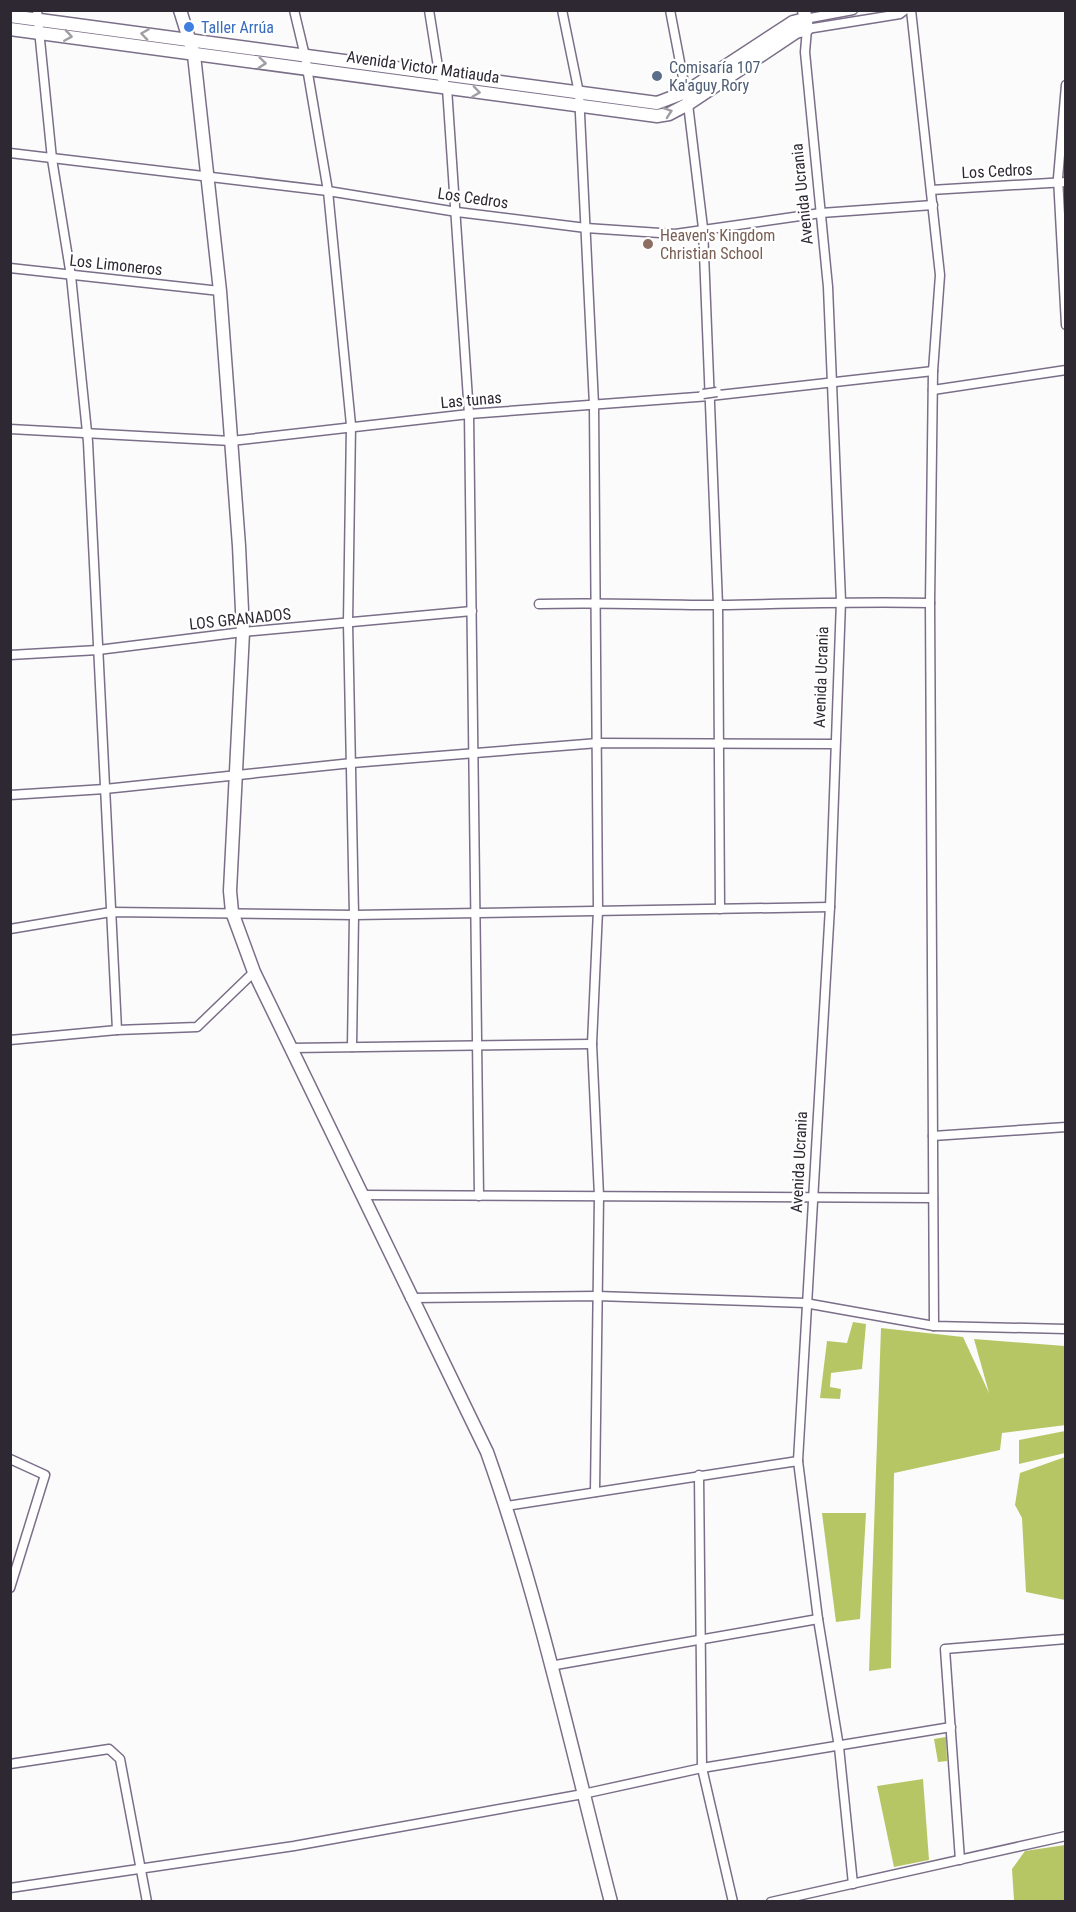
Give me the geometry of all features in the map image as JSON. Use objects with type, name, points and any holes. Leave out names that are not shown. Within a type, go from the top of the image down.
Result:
[{"type":"street","points":[[180,10],[187,39],[194,55],[220,291],[243,632],[230,891],[232,912],[254,972],[487,1452],[506,1506],[611,1902]]},
{"type":"street","points":[[294,10],[306,62],[328,191],[351,429],[348,623],[354,915],[352,1047]]},
{"type":"street","points":[[429,10],[440,73],[447,88],[457,212],[468,414],[479,1196]]},
{"type":"street","points":[[562,10],[579,99],[594,405],[598,910],[592,1044],[599,1196],[595,1492]]},
{"type":"street","points":[[670,10],[687,98],[703,228],[718,605],[720,909]]},
{"type":"street","points":[[799,21],[853,10]]},
{"type":"street","points":[[799,21],[900,14],[905,10]]},
{"type":"street","points":[[911,10],[940,275],[933,371],[930,603],[934,1326]]},
{"type":"street","name":"Avenida Victor Matiauda","points":[[10,16],[194,55],[440,73],[579,99]]},
{"type":"street","points":[[39,21],[52,159],[71,276],[87,433],[117,1030]]},
{"type":"street","name":"Avenida Victor Matiauda","points":[[10,28],[39,21],[187,39],[447,88],[657,103],[687,98],[799,21]]},
{"type":"street","name":"Avenida Ucrania","points":[[799,21],[828,287],[841,601],[830,907],[798,1461],[818,1619],[839,1746],[853,1884]]},
{"type":"street","points":[[1065,86],[1062,183],[1065,325]]},
{"type":"street","name":"Los Cedros","points":[[10,153],[328,191],[457,212],[586,228],[675,234],[703,228],[821,213],[933,205]]},
{"type":"street","name":"Los Cedros","points":[[931,190],[1062,183]]},
{"type":"street","name":"Los Limoneros","points":[[10,268],[220,291]]},
{"type":"street","points":[[933,390],[1065,370]]},
{"type":"street","name":"Las tunas","points":[[10,429],[231,441],[468,414],[594,405],[933,371]]},
{"type":"street","points":[[539,604],[596,602],[718,605],[841,601],[930,603]]},
{"type":"street","name":"LOS GRANADOS","points":[[10,654],[98,650],[243,632],[472,611]]},
{"type":"street","points":[[10,795],[105,789],[352,763],[598,743],[835,744]]},
{"type":"street","points":[[10,929],[111,912],[354,915],[830,907]]},
{"type":"street","points":[[10,1040],[117,1030],[197,1027],[254,972]]},
{"type":"street","points":[[291,1048],[592,1044]]},
{"type":"street","points":[[933,1136],[1065,1127]]},
{"type":"street","points":[[361,1195],[933,1198]]},
{"type":"street","points":[[411,1298],[597,1296],[806,1304],[934,1326],[1065,1329]]},
{"type":"street","points":[[10,1459],[45,1475],[10,1588]]},
{"type":"street","points":[[506,1506],[798,1461]]},
{"type":"street","points":[[699,1475],[702,1768],[733,1902]]},
{"type":"street","points":[[550,1666],[818,1619]]},
{"type":"street","points":[[960,1860],[945,1649],[1065,1639]]},
{"type":"street","points":[[10,1888],[294,1846],[583,1794],[702,1768],[951,1727]]},
{"type":"street","points":[[10,1764],[109,1749],[120,1760],[147,1902]]},
{"type":"street","points":[[771,1902],[1065,1836]]},
{"type":"green space","points":[[853,1322],[866,1324],[862,1369],[831,1373],[830,1387],[841,1389],[840,1399],[820,1398],[827,1341],[847,1343]]},
{"type":"green space","points":[[881,1328],[963,1337],[989,1393],[974,1339],[1065,1346],[1066,1425],[1002,1433],[1000,1450],[894,1473],[891,1668],[869,1671]]},
{"type":"green space","points":[[1065,1431],[1065,1453],[1019,1464],[1019,1440]]},
{"type":"green space","points":[[1066,1457],[1065,1600],[1026,1592],[1022,1518],[1015,1505],[1020,1473]]},
{"type":"green space","points":[[822,1513],[866,1513],[860,1619],[836,1622]]},
{"type":"green space","points":[[946,1737],[947,1761],[938,1762],[934,1739]]},
{"type":"green space","points":[[923,1779],[929,1860],[894,1867],[877,1786]]},
{"type":"green space","points":[[1065,1845],[1065,1901],[1014,1900],[1012,1869],[1025,1851]]},
{"type":"place","name":"Taller Arrúa","points":[[189,27]]},
{"type":"place","name":"Comisaría 107 Ka'aguy Rory","points":[[657,76]]},
{"type":"place","name":"Heaven's Kingdom Christian School","points":[[648,244]]}]
